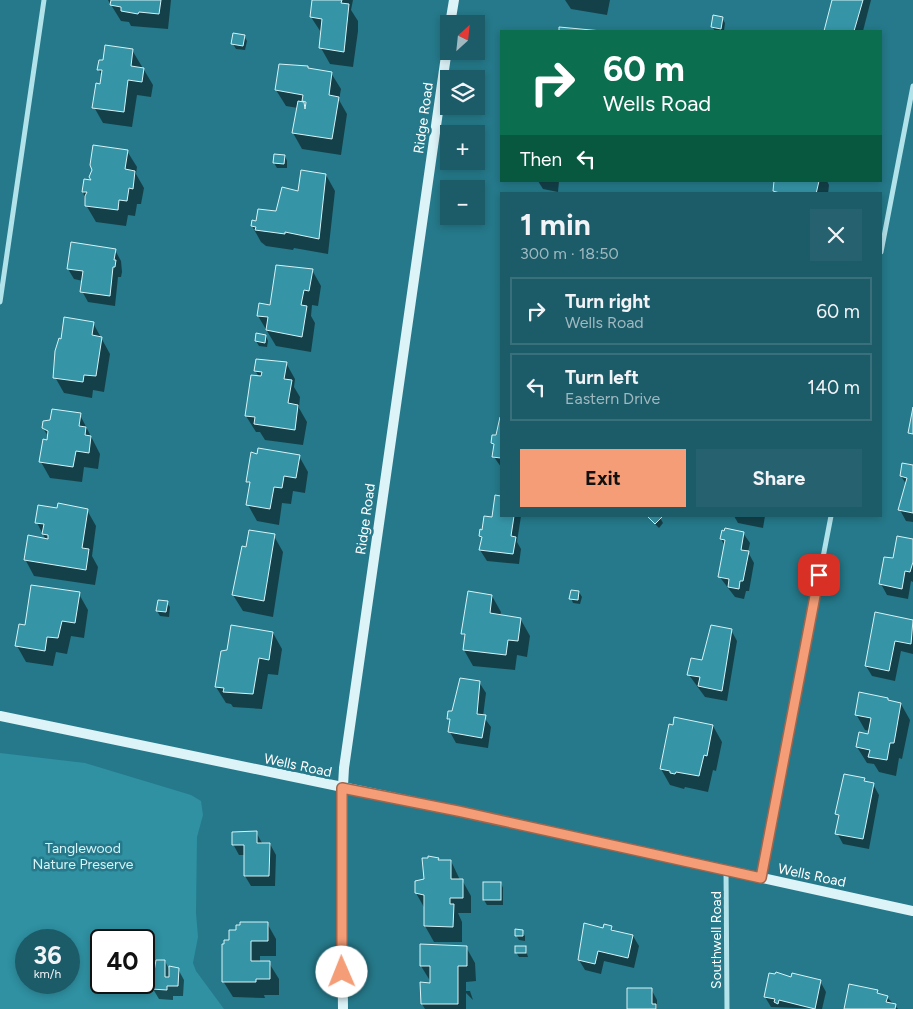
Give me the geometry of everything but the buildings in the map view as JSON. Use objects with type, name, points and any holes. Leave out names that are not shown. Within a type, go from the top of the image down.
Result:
[{"type":"street","points":[[0,302],[44,0]]},
{"type":"street","points":[[452,15],[454,0]]},
{"type":"street","name":"Ridge Road","points":[[343,1009],[342,788],[445,60]]},
{"type":"street","points":[[882,247],[913,86]]},
{"type":"street","points":[[761,878],[830,517]]},
{"type":"street","name":"Wells Road","points":[[0,716],[913,911]]},
{"type":"street","name":"Southwell Road","points":[[726,870],[727,1009]]},
{"type":"green space","name":"Tanglewood Nature Preserve","points":[[0,753],[85,763],[191,795],[201,801],[203,815],[197,837],[196,913],[198,937],[193,963],[196,971],[224,1009],[0,1009]]},
{"type":"route","points":[[342,972],[342,788],[458,811],[761,878],[819,575]]}]
